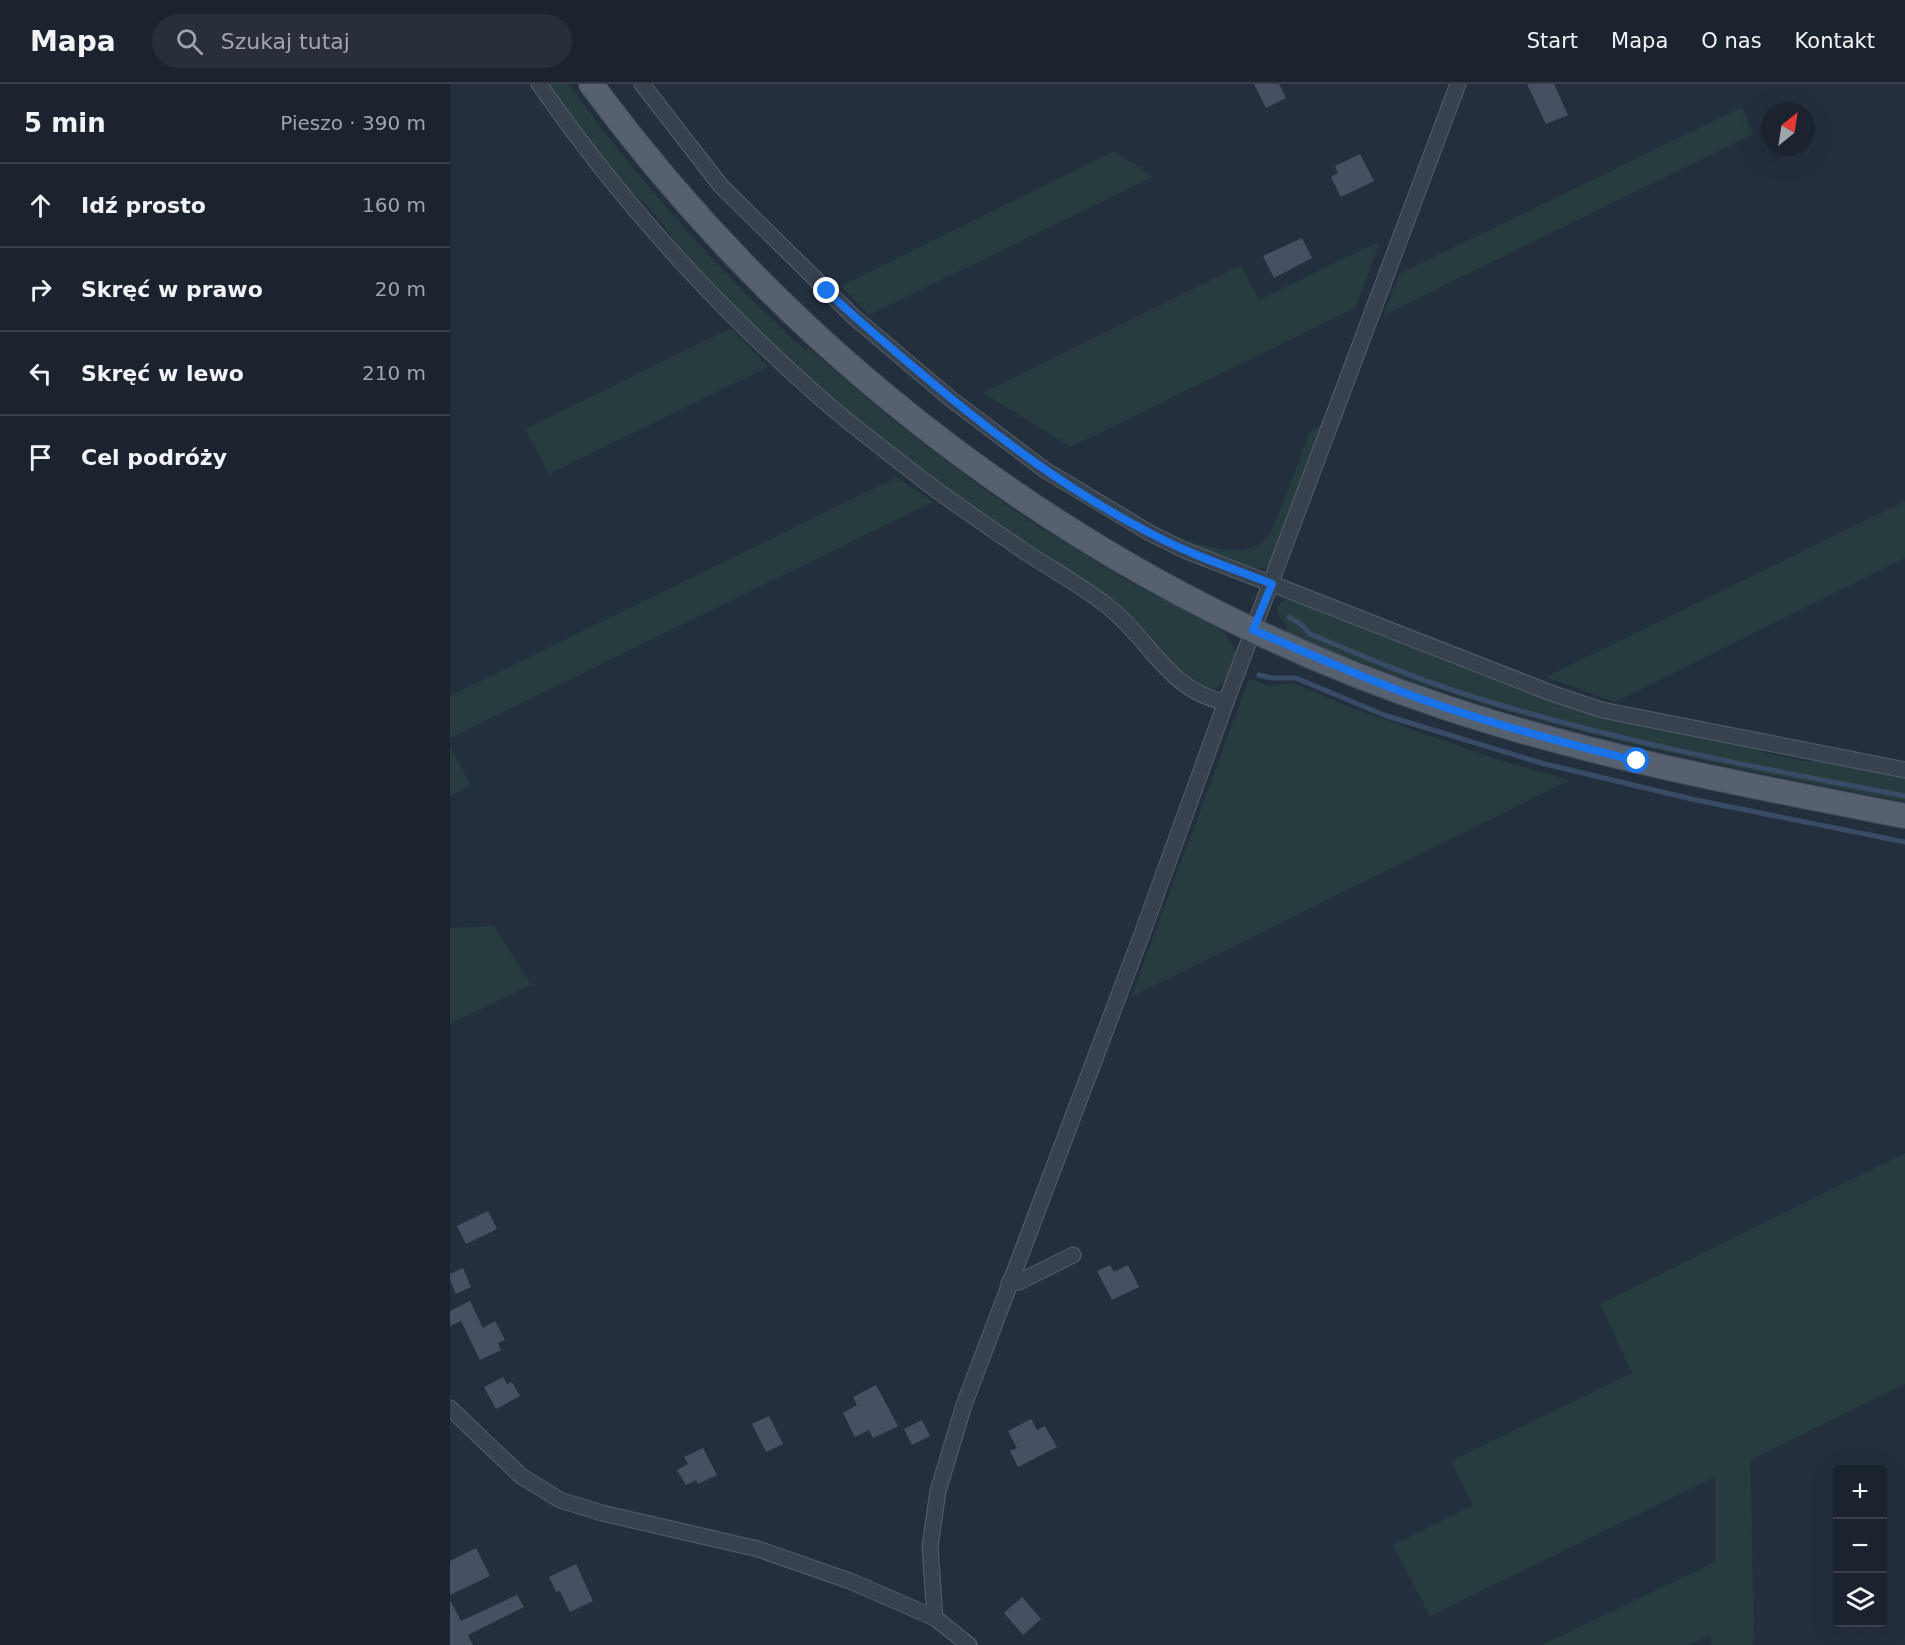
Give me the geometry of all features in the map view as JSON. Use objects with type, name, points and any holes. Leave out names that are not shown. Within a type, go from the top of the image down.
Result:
[{"type":"main road","points":[[591,84],[680,194],[756,277],[826,345],[910,417],[987,474],[1089,541],[1199,604],[1253,630],[1401,691],[1537,735],[1647,763],[1905,816]]},
{"type":"street","points":[[539,84],[568,126],[651,228],[739,321],[817,395],[928,484],[1117,613],[1179,681],[1213,700],[1226,702]]},
{"type":"street","points":[[642,84],[721,186],[854,317],[952,400],[1045,470],[1113,513],[1184,550],[1551,693],[1602,710],[1905,770]]},
{"type":"street","points":[[935,1618],[930,1546],[938,1491],[964,1405],[1458,84]]},
{"type":"street","points":[[1009,1283],[1019,1282],[1073,1255]]},
{"type":"street","points":[[450,1408],[520,1476],[560,1500],[602,1513],[758,1549],[850,1581],[935,1618],[969,1645]]},
{"type":"green space","points":[[543,84],[569,84],[623,155],[680,223],[772,320],[805,350],[809,348],[890,418],[1027,519],[1124,579],[1224,631],[1238,655],[1229,678],[1215,689],[1202,687],[1184,677],[1025,546],[920,471],[821,392],[683,256],[658,217],[641,200],[623,187]]},
{"type":"green space","points":[[1742,107],[1753,134],[1384,315],[1399,274]]},
{"type":"green space","points":[[1114,151],[1153,177],[869,315],[841,286]]},
{"type":"green space","points":[[1380,241],[1355,308],[1071,447],[983,393],[1241,265],[1259,300]]},
{"type":"green space","points":[[731,328],[768,367],[549,474],[525,429]]},
{"type":"green space","points":[[1324,423],[1273,561],[1268,566],[1261,568],[1238,564],[1155,528],[1217,548],[1249,549],[1262,542],[1272,530],[1310,432]]},
{"type":"green space","points":[[897,477],[933,502],[450,738],[450,696]]},
{"type":"green space","points":[[1905,501],[1905,558],[1615,702],[1546,677]]},
{"type":"green space","points":[[1289,599],[1298,600],[1462,663],[1747,745],[1759,751],[1802,761],[1828,760],[1905,775],[1905,802],[1630,744],[1427,686],[1285,632],[1287,624],[1277,610],[1280,603]]},
{"type":"green space","points":[[1249,679],[1270,686],[1293,683],[1360,711],[1502,761],[1570,780],[1131,997]]},
{"type":"green space","points":[[450,746],[471,786],[450,796]]},
{"type":"green space","points":[[494,926],[531,985],[450,1024],[450,928]]},
{"type":"green space","points":[[1905,1153],[1905,1384],[1750,1460],[1753,1645],[1711,1645],[1711,1635],[1689,1645],[1542,1645],[1715,1562],[1715,1477],[1430,1616],[1393,1545],[1473,1505],[1451,1461],[1632,1373],[1600,1304]]},
{"type":"building","points":[[1254,84],[1279,84],[1286,98],[1266,108]]},
{"type":"building","points":[[1527,84],[1554,84],[1568,115],[1546,124]]},
{"type":"building","points":[[1360,154],[1374,181],[1341,197],[1331,177],[1338,173],[1335,166]]},
{"type":"building","points":[[1302,238],[1312,258],[1274,278],[1263,256]]},
{"type":"building","points":[[488,1211],[497,1229],[466,1244],[457,1226]]},
{"type":"building","points":[[1110,1265],[1114,1272],[1128,1265],[1139,1287],[1112,1300],[1097,1271]]},
{"type":"building","points":[[463,1268],[471,1287],[456,1294],[450,1274]]},
{"type":"building","points":[[470,1301],[483,1328],[495,1321],[505,1340],[498,1343],[501,1350],[480,1360],[461,1321],[450,1326],[450,1311]]},
{"type":"building","points":[[503,1377],[507,1384],[512,1382],[520,1396],[496,1409],[484,1387]]},
{"type":"building","points":[[876,1385],[898,1426],[873,1438],[869,1430],[855,1437],[843,1413],[857,1405],[853,1397]]},
{"type":"building","points":[[769,1416],[783,1444],[766,1452],[752,1424]]},
{"type":"building","points":[[1031,1419],[1037,1430],[1045,1426],[1057,1447],[1018,1467],[1010,1451],[1017,1448],[1008,1431]]},
{"type":"building","points":[[922,1420],[930,1436],[912,1445],[904,1429]]},
{"type":"building","points":[[703,1448],[717,1475],[698,1484],[696,1480],[686,1485],[677,1470],[688,1464],[684,1457]]},
{"type":"building","points":[[476,1548],[490,1576],[450,1595],[450,1561]]},
{"type":"building","points":[[576,1564],[593,1601],[570,1612],[560,1591],[556,1592],[549,1577]]},
{"type":"building","points":[[517,1595],[524,1607],[468,1635],[473,1645],[450,1645],[450,1600],[461,1621]]},
{"type":"building","points":[[1022,1597],[1041,1619],[1023,1635],[1004,1613]]},
{"type":"waterway","points":[[1289,617],[1302,625],[1310,634],[1370,659],[1450,689],[1524,712],[1632,740],[1905,796]]},
{"type":"waterway","points":[[1259,675],[1272,678],[1296,678],[1384,715],[1541,763],[1696,800],[1905,842]]},
{"type":"route","points":[[827,291],[854,317],[952,400],[1045,470],[1113,513],[1150,533],[1184,550],[1272,584],[1253,630],[1362,676],[1445,707],[1637,761]]}]
